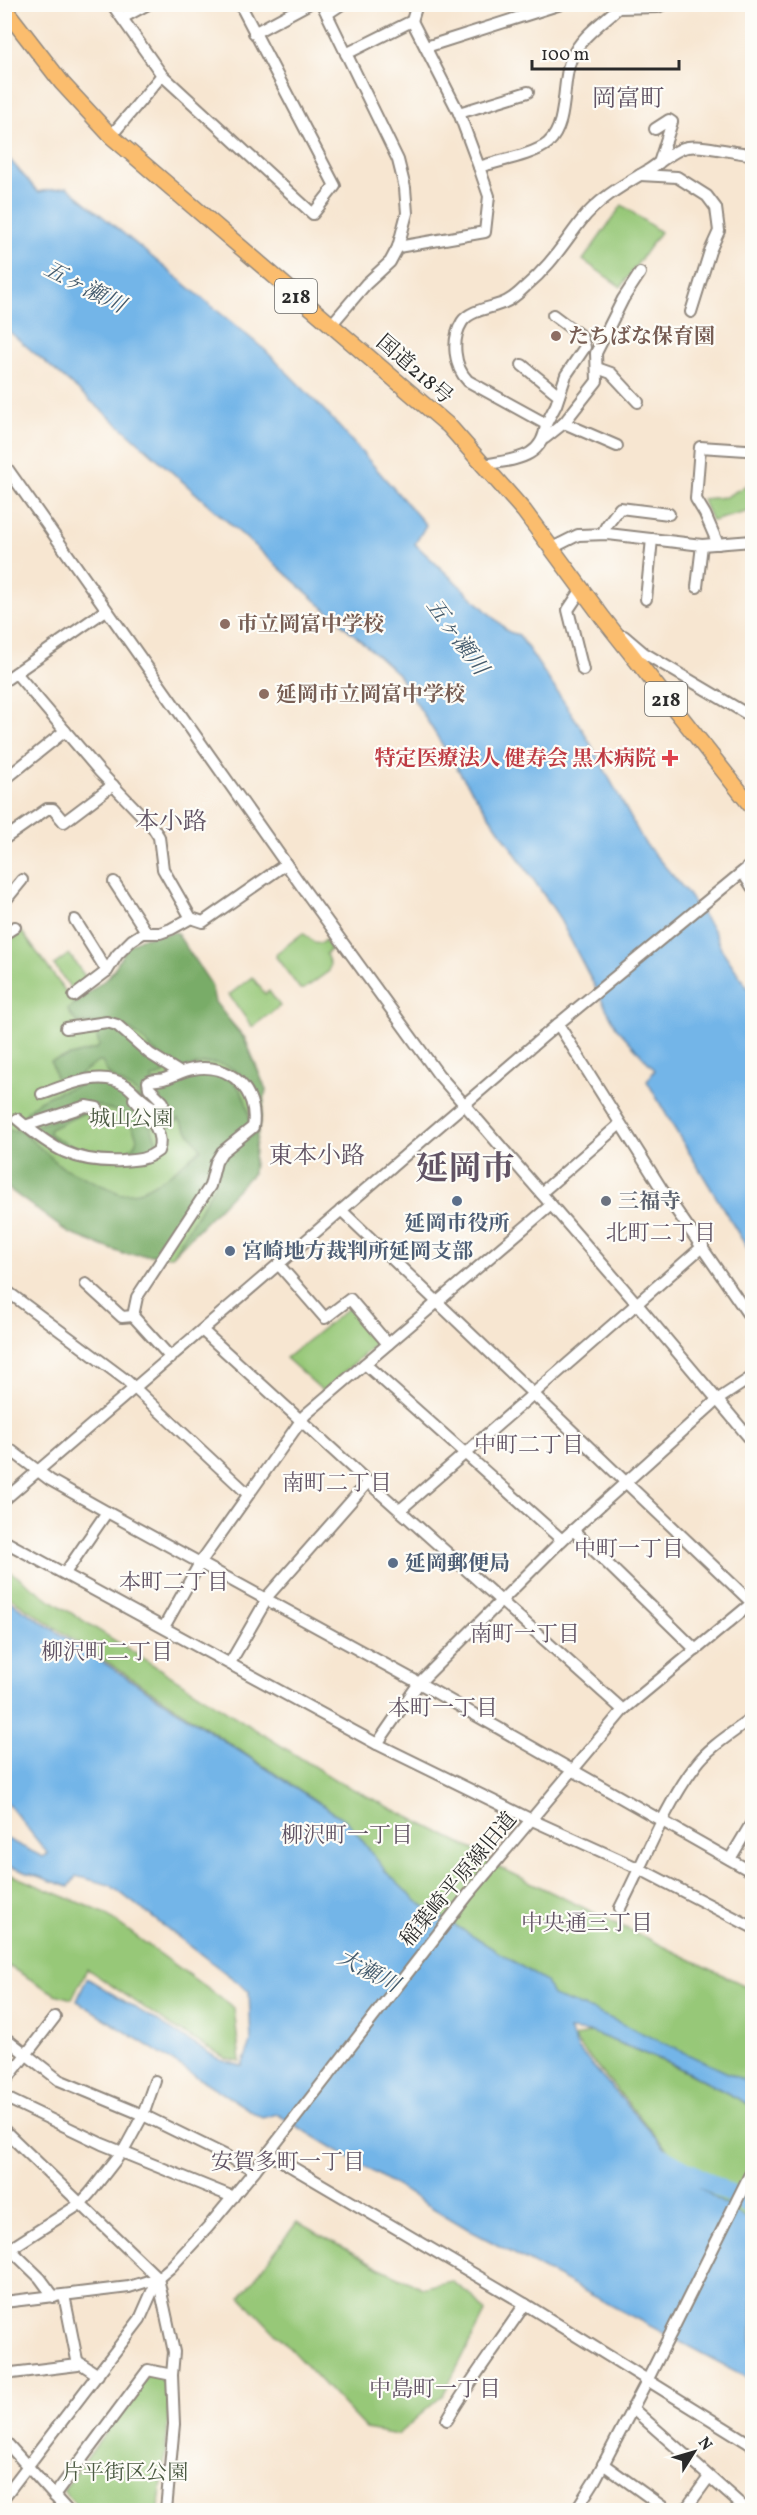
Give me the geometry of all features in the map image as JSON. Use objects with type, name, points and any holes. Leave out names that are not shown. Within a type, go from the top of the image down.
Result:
[{"type":"highway","name":"国道218号","points":[[4,8],[62,83],[111,136],[449,426],[524,511],[603,618],[753,807]]},
{"type":"street","points":[[112,4],[162,75],[313,214],[335,186],[240,4]]},
{"type":"street","points":[[122,18],[148,4]]},
{"type":"street","points":[[254,33],[308,4]]},
{"type":"street","points":[[331,325],[366,284],[390,262],[398,247],[407,213],[405,188],[398,160],[324,9],[342,4]]},
{"type":"street","points":[[398,247],[485,232],[489,196],[459,113],[412,21],[417,4]]},
{"type":"street","points":[[426,47],[561,4]]},
{"type":"street","points":[[478,167],[530,152],[549,143],[560,120],[571,57],[580,44],[618,8],[658,7],[664,4]]},
{"type":"street","points":[[346,54],[412,21]]},
{"type":"street","points":[[111,136],[162,75]]},
{"type":"street","points":[[459,113],[528,92]]},
{"type":"street","points":[[655,129],[665,121],[672,122],[659,163]]},
{"type":"street","points":[[546,424],[468,381],[461,374],[457,364],[456,346],[458,331],[463,320],[474,313],[505,302],[542,273],[594,208],[612,192],[688,146],[736,154],[752,154]]},
{"type":"street","points":[[639,175],[677,177],[707,196],[716,208],[719,231],[710,251],[691,312]]},
{"type":"street","points":[[484,465],[528,456],[564,423],[597,381],[596,353],[623,299],[640,273]]},
{"type":"street","points":[[545,438],[546,424],[556,405],[566,375],[585,346],[585,342],[553,315]]},
{"type":"street","points":[[522,365],[559,395]]},
{"type":"street","points":[[597,368],[612,373],[638,402]]},
{"type":"street","points":[[564,423],[617,446]]},
{"type":"street","points":[[718,544],[696,500],[700,447],[746,450]]},
{"type":"street","points":[[4,465],[431,1065],[753,1441]]},
{"type":"street","points":[[602,534],[606,525],[620,508],[669,514]]},
{"type":"street","points":[[552,548],[578,536],[602,534],[702,545],[753,540]]},
{"type":"street","points":[[646,599],[652,539]]},
{"type":"street","points":[[697,587],[702,545]]},
{"type":"street","points":[[582,590],[568,610],[583,670]]},
{"type":"street","points":[[4,681],[106,610]]},
{"type":"street","points":[[603,618],[644,653],[753,717]]},
{"type":"street","points":[[16,673],[159,837],[163,869],[191,918],[203,922],[286,864]]},
{"type":"street","points":[[651,680],[676,673]]},
{"type":"street","points":[[4,780],[65,731]]},
{"type":"street","points":[[4,839],[47,808],[53,809],[64,822],[113,784]]},
{"type":"street","points":[[4,1500],[558,1024],[753,864]]},
{"type":"street","points":[[743,873],[753,887]]},
{"type":"street","points":[[4,902],[22,880]]},
{"type":"street","points":[[114,882],[147,933]]},
{"type":"street","points":[[74,996],[108,971],[117,955],[132,940],[147,933],[160,933],[171,929],[191,918]]},
{"type":"street","points":[[75,920],[108,971]]},
{"type":"street","points":[[4,934],[15,927]]},
{"type":"street","points":[[66,1028],[107,1022],[117,1025],[150,1054],[179,1072]]},
{"type":"street","points":[[558,1024],[661,1188],[753,1320]]},
{"type":"street","points":[[42,1094],[101,1077],[117,1081],[149,1106],[156,1108],[163,1102],[148,1088],[148,1082],[164,1080],[179,1072],[195,1068],[213,1069],[238,1078],[249,1094],[255,1116],[253,1127],[222,1152],[216,1162],[210,1186],[137,1297],[133,1316]]},
{"type":"street","points":[[96,1120],[100,1113],[97,1108],[86,1106],[21,1123],[53,1148],[82,1159],[117,1161],[150,1157],[159,1148],[161,1142],[157,1129],[117,1081]]},
{"type":"street","points":[[541,1193],[620,1124]]},
{"type":"street","points":[[164,1627],[200,1563],[302,1421],[388,1344],[551,1205]]},
{"type":"street","points":[[341,1210],[753,1603]]},
{"type":"street","points":[[400,1510],[702,1246]]},
{"type":"street","points":[[279,1265],[326,1318],[350,1299],[388,1344]]},
{"type":"street","points":[[86,1284],[122,1317],[133,1316]]},
{"type":"street","points":[[5,1290],[134,1388],[248,1494]]},
{"type":"street","points":[[133,1316],[171,1358]]},
{"type":"street","points":[[203,1331],[623,1710]]},
{"type":"street","points":[[365,1364],[562,1540]]},
{"type":"street","points":[[377,1744],[419,1683],[562,1540],[717,1400],[753,1377]]},
{"type":"street","points":[[4,1445],[50,1479],[107,1512],[419,1683],[753,1872]]},
{"type":"street","points":[[230,1663],[267,1599],[368,1482]]},
{"type":"street","points":[[65,1573],[107,1512]]},
{"type":"street","points":[[573,1530],[696,1650]]},
{"type":"street","points":[[4,1541],[377,1744],[532,1820],[640,1869],[753,1927]]},
{"type":"street","name":"稲葉崎平原線旧道","points":[[4,2302],[129,2287],[158,2278],[186,2252],[255,2170],[417,1958],[623,1710],[753,1603]]},
{"type":"street","points":[[620,1908],[662,1821],[696,1765],[711,1750],[753,1718]]},
{"type":"street","points":[[730,1859],[753,1822]]},
{"type":"street","points":[[4,2083],[55,2017]]},
{"type":"street","points":[[4,2037],[59,2080],[142,2115],[255,2170]]},
{"type":"street","points":[[4,2374],[78,2365],[59,2296],[7,2246],[80,2204],[122,2152],[142,2115],[155,2081]]},
{"type":"street","points":[[4,2097],[122,2152],[233,2197]]},
{"type":"street","points":[[4,2130],[158,2278],[174,2352],[172,2375],[174,2424],[166,2511]]},
{"type":"street","points":[[268,2153],[649,2376],[753,2445]]},
{"type":"street","points":[[576,2511],[649,2376],[753,2170]]},
{"type":"street","points":[[4,2497],[140,2319],[158,2278]]},
{"type":"street","points":[[447,2420],[469,2383],[525,2304]]},
{"type":"street","points":[[77,2361],[98,2375]]},
{"type":"street","points":[[54,2496],[148,2370],[172,2375]]},
{"type":"street","points":[[632,2408],[747,2511]]},
{"type":"street","points":[[4,2440],[67,2511]]},
{"type":"street","points":[[603,2464],[667,2511]]},
{"type":"street","points":[[685,2511],[709,2477]]},
{"type":"green space","points":[[622,205],[660,232],[621,287],[583,260]]},
{"type":"green space","points":[[752,482],[752,523],[750,511],[712,521],[702,499],[726,497]]},
{"type":"green space","name":"城山公園","points":[[22,932],[74,1003],[106,980],[115,967],[215,1004],[245,1038],[266,1090],[255,1147],[253,1173],[172,1256],[124,1254],[69,1233],[5,1186],[5,944]]},
{"type":"green space","points":[[176,932],[211,984],[215,1002],[244,1039],[266,1090],[255,1147],[253,1173],[172,1256],[212,1190],[223,1158],[255,1133],[258,1115],[252,1090],[244,1078],[232,1069],[206,1063],[186,1068],[178,1067],[163,1060],[132,1031],[114,1025],[76,1022],[68,1009],[111,975],[126,948],[141,938]]},
{"type":"green space","points":[[303,933],[314,942],[321,943],[325,940],[331,949],[326,954],[330,964],[329,971],[304,989],[300,989],[276,957],[277,953]]},
{"type":"green space","points":[[69,954],[87,979],[72,990],[54,965]]},
{"type":"green space","points":[[252,977],[265,994],[269,991],[280,1006],[252,1027],[229,995]]},
{"type":"green space","points":[[95,1027],[108,1027],[116,1030],[164,1071],[164,1074],[152,1078],[157,1106],[109,1075],[102,1062],[98,1062],[69,1082],[56,1078],[51,1061],[96,1049],[99,1046]]},
{"type":"green space","points":[[199,1072],[222,1076],[230,1080],[242,1092],[250,1123],[207,1180],[159,1255],[124,1254],[69,1233],[5,1186],[5,1130],[21,1131],[62,1167],[121,1194],[139,1192],[166,1177],[201,1149],[179,1119],[162,1133],[135,1096],[162,1108],[150,1084]]},
{"type":"green space","points":[[89,1082],[118,1085],[137,1106],[147,1120],[158,1146],[149,1155],[83,1157],[31,1127],[88,1111],[50,1129],[49,1133],[57,1139],[96,1153],[110,1155],[123,1153],[132,1148],[137,1138],[128,1121],[120,1113],[97,1105],[24,1121],[26,1113],[40,1101]]},
{"type":"green space","points":[[351,1306],[380,1340],[323,1391],[286,1358]]},
{"type":"green space","points":[[4,1567],[49,1599],[337,1781],[476,1851],[499,1867],[752,1989],[752,2084],[552,1996],[546,1982],[416,1901],[387,1873],[348,1822],[5,1594]]},
{"type":"green space","points":[[4,1872],[104,1913],[234,2008],[240,2062],[227,2059],[173,2027],[87,1969],[72,1999],[55,1994],[5,1964]]},
{"type":"green space","points":[[591,2032],[672,2065],[752,2106],[752,2223],[699,2187],[573,2038]]},
{"type":"green space","points":[[297,2222],[422,2288],[451,2281],[474,2297],[485,2313],[443,2395],[397,2435],[366,2429],[241,2297]]},
{"type":"green space","name":"片平街区公園","points":[[150,2372],[169,2376],[167,2443],[158,2510],[82,2510],[63,2491]]},
{"type":"water","name":"五ヶ瀬川","points":[[4,153],[38,192],[67,187],[265,350],[327,413],[426,525],[415,544],[509,632],[519,635],[584,732],[644,842],[685,890],[714,931],[722,950],[752,994],[752,1256],[647,1081],[655,1070],[616,1027],[557,914],[462,776],[398,674],[126,431],[5,328]]},
{"type":"water","points":[[5,1598],[348,1822],[387,1873],[416,1901],[546,1982],[552,1996],[592,2010],[752,2084],[752,2106],[672,2064],[591,2032],[569,2030],[578,2049],[699,2187],[752,2223],[752,2380],[471,2231],[277,2114],[262,2118],[77,2001],[87,1978],[220,2060],[242,2066],[251,2042],[249,1991],[110,1885],[76,1876],[69,1887],[5,1865],[5,1838],[43,1857],[48,1854],[5,1800]]},
{"type":"waterway","name":"大瀬川","points":[[661,2156],[752,2206]]},
{"type":"place","name":"たちばな保育園","points":[[556,336]]},
{"type":"place","name":"市立岡富中学校","points":[[225,624]]},
{"type":"place","name":"延岡市立岡富中学校","points":[[264,694]]},
{"type":"place","name":"特定医療法人 健寿会 黒木病院","points":[[670,758]]},
{"type":"place","name":"延岡市役所","points":[[457,1201]]},
{"type":"place","name":"三福寺","points":[[606,1201]]},
{"type":"place","name":"宮崎地方裁判所延岡支部","points":[[230,1251]]},
{"type":"place","name":"延岡郵便局","points":[[393,1563]]},
{"type":"district","name":"岡富町","points":[[628,98]]},
{"type":"district","name":"本小路","points":[[171,821]]},
{"type":"district","name":"東本小路","points":[[317,1155]]},
{"type":"district","name":"延岡市","points":[[465,1167]]},
{"type":"district","name":"北町二丁目","points":[[661,1232]]},
{"type":"district","name":"中町二丁目","points":[[529,1444]]},
{"type":"district","name":"南町二丁目","points":[[337,1482]]},
{"type":"district","name":"中町一丁目","points":[[629,1548]]},
{"type":"district","name":"本町二丁目","points":[[174,1581]]},
{"type":"district","name":"南町一丁目","points":[[525,1633]]},
{"type":"district","name":"柳沢町二丁目","points":[[107,1651]]},
{"type":"district","name":"本町一丁目","points":[[443,1707]]},
{"type":"district","name":"柳沢町一丁目","points":[[347,1834]]},
{"type":"district","name":"中央通三丁目","points":[[587,1922]]},
{"type":"district","name":"安賀多町一丁目","points":[[288,2161]]},
{"type":"district","name":"中島町一丁目","points":[[435,2388]]}]
